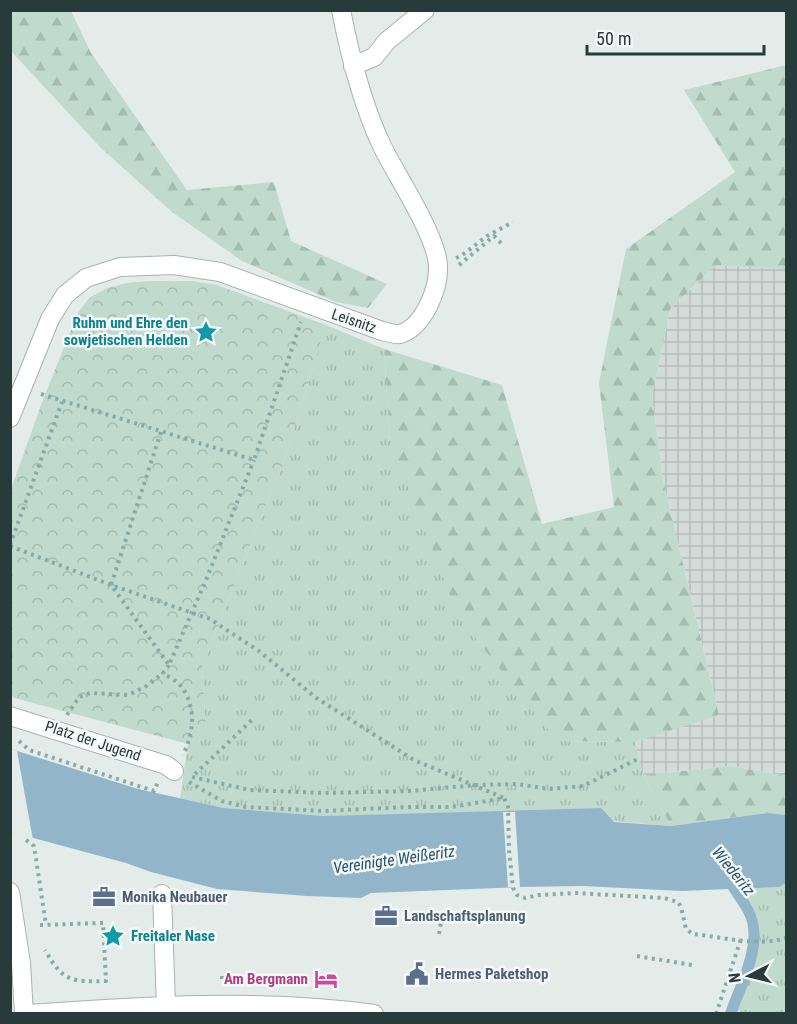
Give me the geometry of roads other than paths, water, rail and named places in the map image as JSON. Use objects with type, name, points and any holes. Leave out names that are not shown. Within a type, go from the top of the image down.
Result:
[{"type":"street","name":"Leisnitz","points":[[10,418],[50,319],[65,295],[86,278],[120,267],[174,265],[220,272],[382,331],[399,334],[416,325],[428,307],[438,265],[432,240],[381,144],[353,66],[341,10]]},
{"type":"street","points":[[353,66],[374,57],[387,41],[425,10]]},
{"type":"street","name":"Platz der Jugend","points":[[10,716],[170,768]]},
{"type":"street","points":[[10,892],[21,963],[25,1014],[166,1005],[274,1004],[366,1013]]},
{"type":"street","points":[[162,894],[166,1005]]},
{"type":"water","points":[[11,749],[138,789],[224,808],[324,816],[601,808],[614,822],[671,826],[768,813],[786,815],[786,883],[779,887],[740,889],[751,904],[760,935],[755,966],[737,1013],[725,1013],[742,968],[748,944],[747,922],[728,889],[682,891],[583,886],[520,887],[371,893],[361,898],[217,889],[11,832]]},
{"type":"place","name":"Ruhm und Ehre den sowjetischen Helden","points":[[206,332]]},
{"type":"place","name":"Monika Neubauer","points":[[104,897]]},
{"type":"place","name":"Landschaftsplanung","points":[[386,916]]},
{"type":"place","name":"Freitaler Nase","points":[[113,936]]},
{"type":"place","name":"Hermes Paketshop","points":[[417,974]]},
{"type":"place","name":"Am Bergmann","points":[[326,979]]},
{"type":"water label","name":"Vereinigte Weißeritz","points":[[394,859]]},
{"type":"water label","name":"Wiederitz","points":[[734,871]]}]
